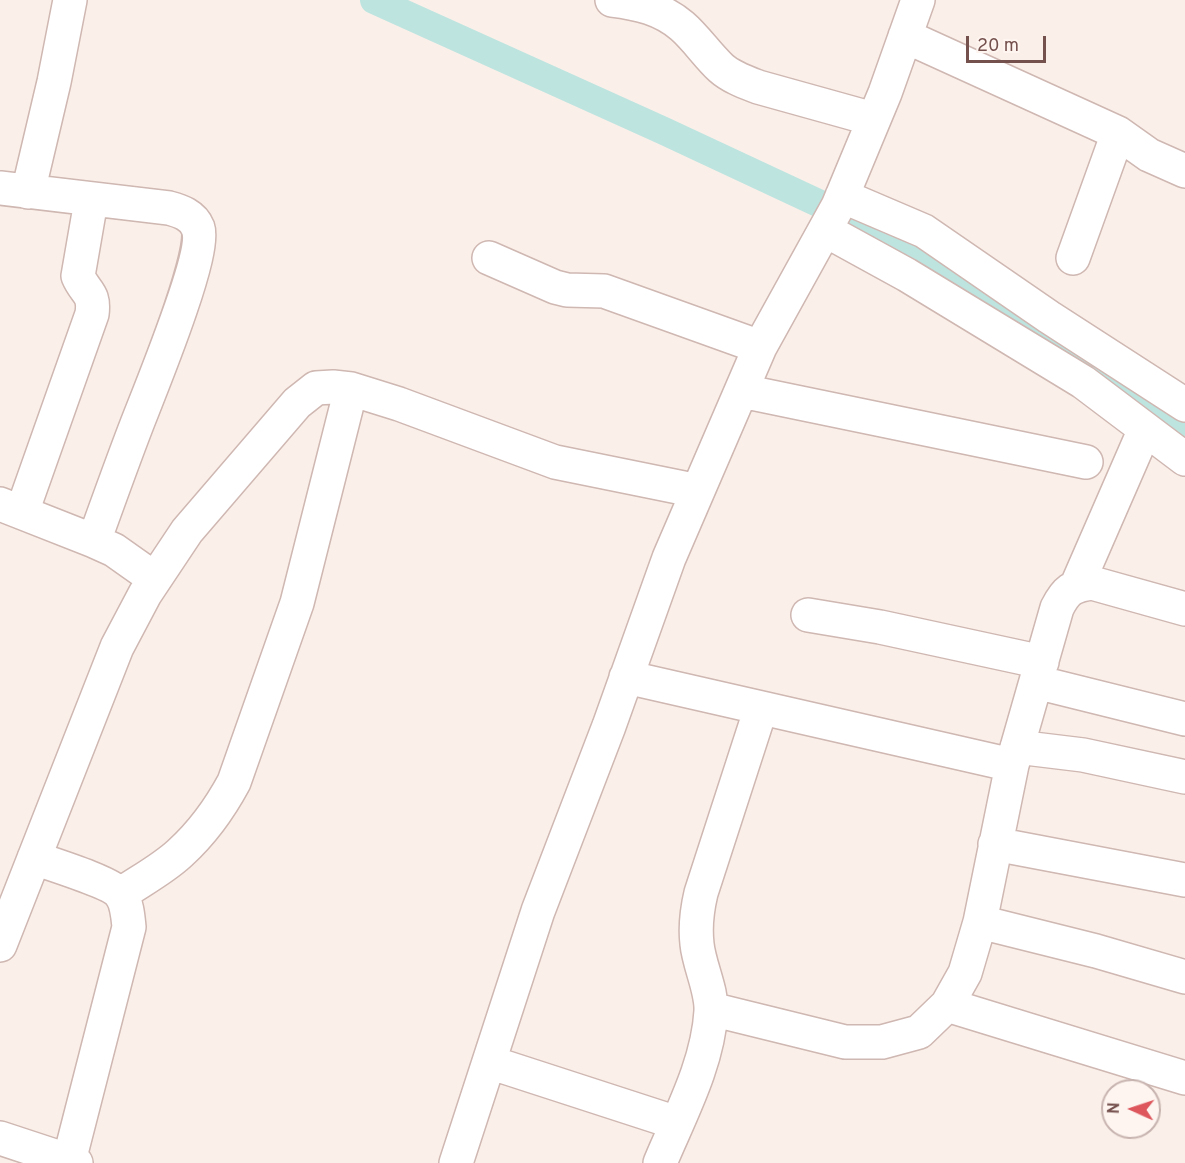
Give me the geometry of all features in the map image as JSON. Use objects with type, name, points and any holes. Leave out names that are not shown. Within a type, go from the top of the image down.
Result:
[{"type":"street","points":[[70,0],[54,82],[14,190],[91,201],[169,208],[182,212],[192,219],[198,228],[199,240],[167,349],[123,557]]},
{"type":"street","points":[[612,0],[634,3],[660,11],[682,26],[722,69],[740,80],[873,119]]},
{"type":"street","points":[[456,1163],[538,910],[574,821],[669,558],[760,347],[834,213],[885,93],[918,0]]},
{"type":"street","points":[[905,36],[1118,133],[1149,155],[1185,170]]},
{"type":"street","points":[[1072,258],[1118,133]]},
{"type":"street","points":[[0,945],[117,647],[145,594],[123,557],[11,508],[92,314],[92,295],[81,284],[78,276],[91,201]]},
{"type":"street","points":[[834,213],[924,231],[1049,317],[1185,405]]},
{"type":"street","points":[[834,213],[907,275],[1083,382],[1185,459]]},
{"type":"street","points":[[489,258],[555,287],[567,290],[604,291],[760,347]]},
{"type":"street","points":[[123,557],[187,531],[297,403],[316,388],[351,389],[399,404],[555,462],[698,491]]},
{"type":"street","points":[[121,894],[178,855],[223,803],[234,782],[297,603],[351,389]]},
{"type":"street","points":[[742,391],[1086,462]]},
{"type":"street","points":[[1077,585],[1145,429]]},
{"type":"street","points":[[711,1009],[845,1042],[882,1042],[919,1032],[947,1005],[965,973],[980,922],[1014,756],[1057,608],[1064,594],[1077,585],[1092,584],[1185,609]]},
{"type":"street","points":[[808,615],[880,627],[1039,672],[1185,719]]},
{"type":"street","points":[[626,677],[761,708],[1014,756],[1083,754],[1185,777]]},
{"type":"street","points":[[660,1163],[705,1050],[711,1009],[696,944],[696,915],[761,708]]},
{"type":"street","points":[[995,844],[1185,880]]},
{"type":"street","points":[[0,1138],[72,1162],[129,927],[127,910],[121,894],[107,885],[34,858]]},
{"type":"street","points":[[980,922],[1096,951],[1185,977]]},
{"type":"street","points":[[947,1005],[1185,1078]]},
{"type":"street","points":[[489,1062],[677,1123]]},
{"type":"waterway","points":[[374,0],[664,131],[908,245],[1064,347],[1185,434]]}]
